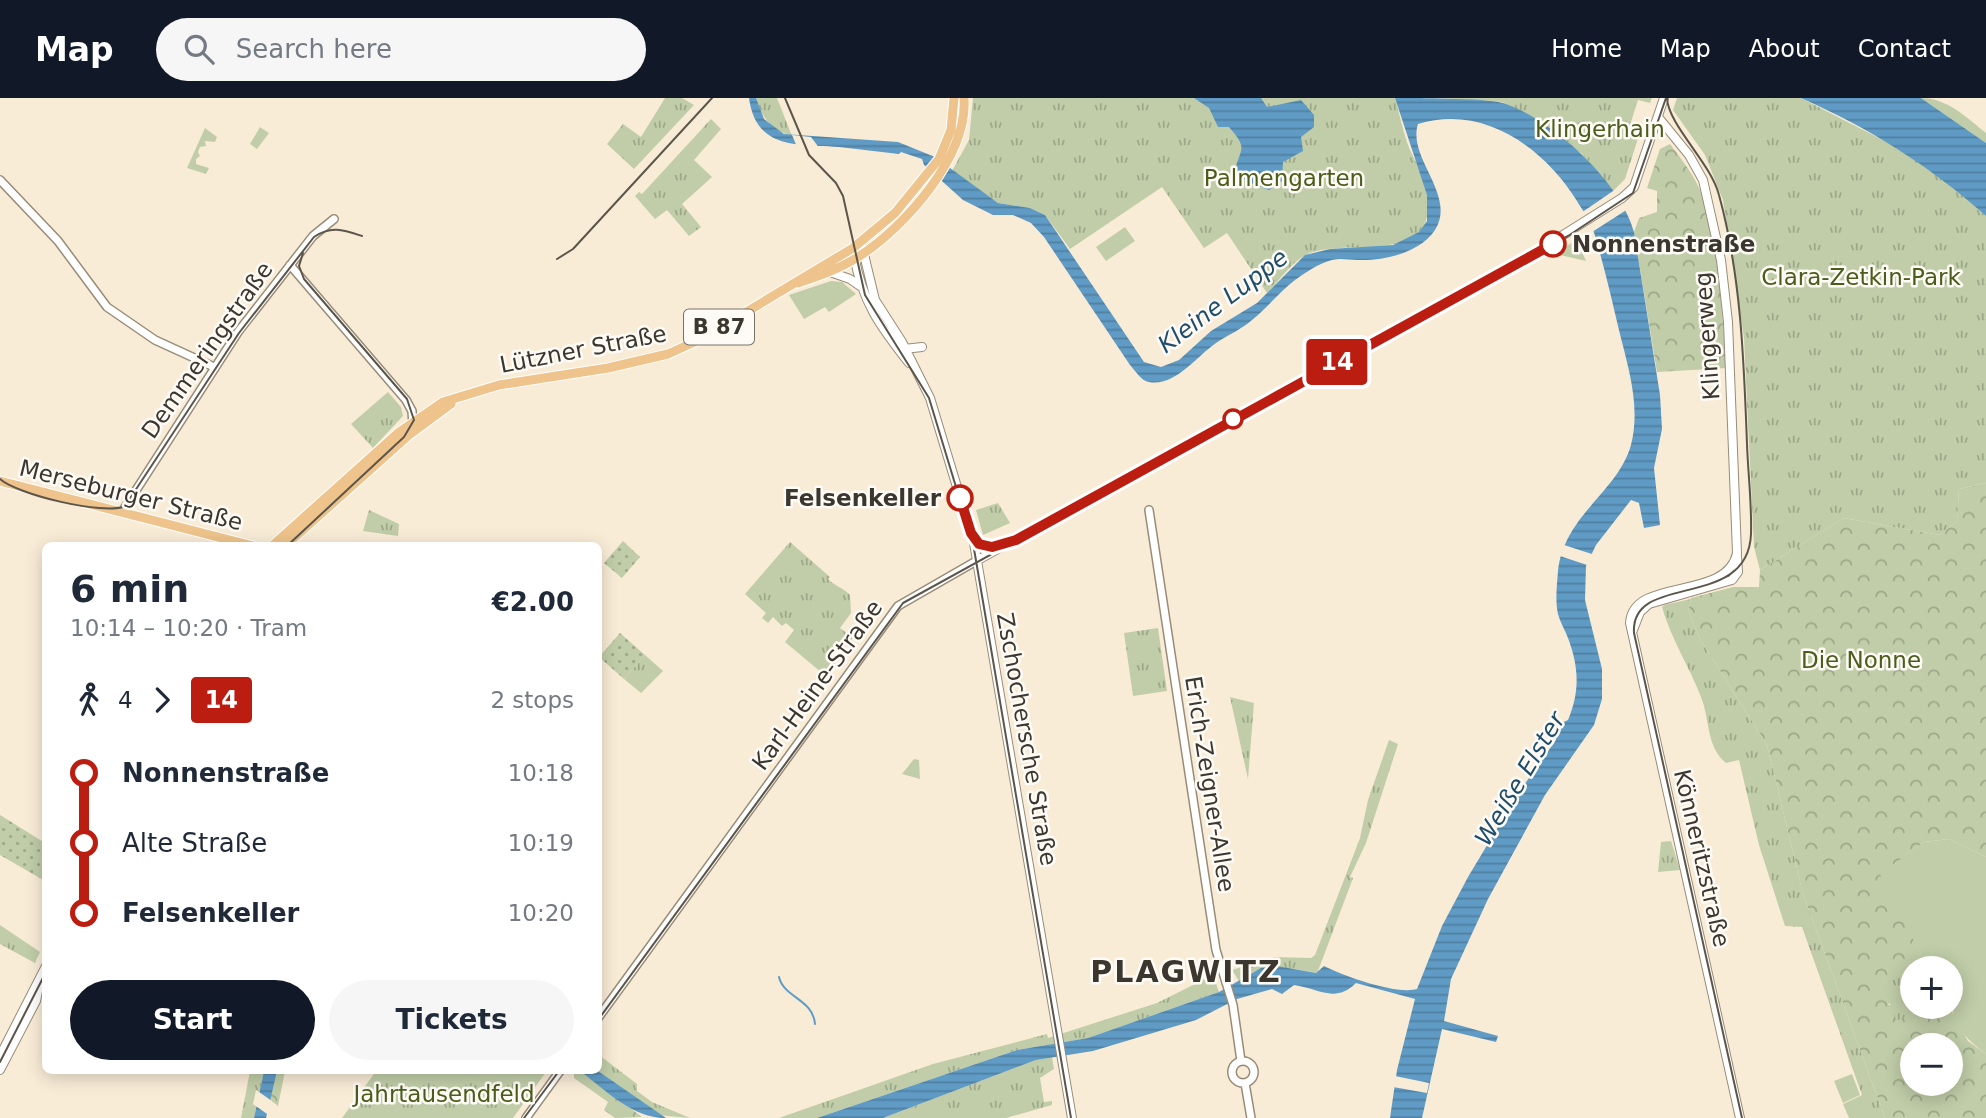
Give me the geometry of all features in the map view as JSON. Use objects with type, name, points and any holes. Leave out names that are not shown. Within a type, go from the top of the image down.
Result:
[{"type":"main road","name":"B 87","points":[[943,162],[954,120],[954,98]]},
{"type":"main road","name":"B 87","points":[[855,259],[891,231],[943,162],[962,131],[964,98]]},
{"type":"main road","points":[[1658,117],[1664,98]]},
{"type":"main road","name":"Karl-Heine-Straße","points":[[978,560],[1586,222],[1622,198],[1636,183],[1658,117]]},
{"type":"main road","name":"Klingerweg","points":[[1658,117],[1693,162],[1703,180],[1718,247],[1728,322],[1737,553],[1735,569]]},
{"type":"main road","name":"B 87","points":[[857,245],[895,213],[933,175]]},
{"type":"main road","name":"Zschochersche Straße","points":[[857,245],[864,253],[875,300],[918,373],[936,412],[978,560],[1072,1118]]},
{"type":"main road","name":"Zschochersche Straße","points":[[857,245],[855,259],[860,286],[869,308],[902,346]]},
{"type":"main road","name":"Lützner Straße","points":[[277,542],[414,421],[443,402],[499,385],[618,367],[668,354],[703,338],[857,245]]},
{"type":"main road","name":"Lützner Straße","points":[[779,290],[830,272],[855,259]]},
{"type":"main road","points":[[830,272],[845,276],[860,286]]},
{"type":"main road","name":"Lützner Straße","points":[[289,542],[409,435],[463,396]]},
{"type":"main road","name":"Merseburger Straße","points":[[0,481],[235,542]]},
{"type":"main road","points":[[1632,633],[1640,612],[1649,604],[1729,582],[1735,569]]},
{"type":"main road","name":"Könneritzstraße","points":[[1735,569],[1715,579],[1646,599],[1635,608],[1630,619],[1740,1118]]},
{"type":"main road","points":[[0,1056],[41,976]]},
{"type":"main road","points":[[0,1070],[36,1001],[41,976]]},
{"type":"street","points":[[0,180],[58,241],[107,307],[155,340],[214,367]]},
{"type":"street","name":"Demmeringstraße","points":[[122,512],[214,367],[313,236],[334,219]]},
{"type":"street","points":[[290,265],[406,400],[414,421],[409,435]]},
{"type":"street","name":"Erich-Zeigner-Allee","points":[[1149,510],[1216,950],[1233,1005],[1241,1061]]},
{"type":"street","name":"Karl-Heine-Straße","points":[[602,1013],[898,606],[978,560]]},
{"type":"street","points":[[1241,1061],[1251,1064],[1254,1070],[1251,1080],[1245,1083],[1236,1081],[1232,1074],[1233,1067],[1241,1061]]},
{"type":"street","points":[[526,1118],[558,1074]]},
{"type":"street","points":[[1245,1083],[1251,1118]]},
{"type":"green space","points":[[665,98],[682,98],[694,105],[634,169],[607,144],[623,124],[641,137]]},
{"type":"green space","points":[[756,98],[777,98],[792,136],[768,122]]},
{"type":"green space","name":"Palmengarten","points":[[973,98],[1395,98],[1408,144],[1424,183],[1427,218],[1418,233],[1404,241],[1385,246],[1322,250],[1306,255],[1290,267],[1267,293],[1227,233],[1204,248],[1162,187],[1070,249],[1045,215],[1030,208],[998,203],[952,171],[969,140]]},
{"type":"green space","name":"Klingerhain","points":[[1441,98],[1652,98],[1650,103],[1638,100],[1631,122],[1642,126],[1625,179],[1613,191],[1582,154],[1502,102]]},
{"type":"green space","name":"Clara-Zetkin-Park","points":[[1677,98],[1801,98],[1906,152],[1953,186],[1986,216],[1986,483],[1959,489],[1957,521],[1940,535],[1844,518],[1760,570],[1754,547],[1744,338],[1723,200],[1705,155],[1673,110]]},
{"type":"green space","points":[[1921,98],[1939,101],[1956,110],[1986,133],[1986,143]]},
{"type":"green space","points":[[711,119],[721,129],[694,160],[712,177],[682,204],[701,227],[689,236],[667,210],[655,219],[635,196],[639,192],[642,194]]},
{"type":"green space","points":[[260,127],[269,133],[257,149],[250,144]]},
{"type":"green space","points":[[205,128],[217,137],[215,142],[205,141],[206,146],[200,147],[198,152],[200,156],[196,159],[196,164],[209,168],[206,174],[187,168]]},
{"type":"green space","points":[[1670,144],[1696,181],[1708,216],[1719,281],[1727,368],[1657,372],[1634,232],[1639,218],[1657,212],[1657,191],[1647,188],[1660,149]]},
{"type":"green space","points":[[1125,227],[1135,241],[1106,261],[1096,247]]},
{"type":"green space","points":[[1573,242],[1578,243],[1586,261],[1560,255],[1560,250]]},
{"type":"green space","points":[[831,281],[842,282],[856,294],[829,312],[825,307],[804,319],[789,295]]},
{"type":"green space","points":[[388,392],[401,407],[403,416],[373,448],[351,424]]},
{"type":"green space","name":"Die Nonne","points":[[1986,483],[1986,857],[1949,839],[1924,842],[1880,874],[1922,956],[1900,956],[1900,991],[1888,1005],[1900,1005],[1900,1019],[1956,1019],[1968,1041],[1986,1054],[1986,1118],[1885,1118],[1803,894],[1767,745],[1701,641],[1688,610],[1691,598],[1733,587],[1759,587],[1760,570],[1844,518],[1940,535],[1957,521],[1959,489]]},
{"type":"green space","points":[[998,503],[1010,523],[983,535],[976,510]]},
{"type":"green space","points":[[369,510],[399,524],[398,536],[363,531]]},
{"type":"green space","points":[[623,541],[640,557],[622,578],[604,563]]},
{"type":"green space","points":[[790,542],[830,577],[828,579],[831,582],[850,595],[851,613],[840,628],[853,638],[838,652],[833,648],[835,652],[830,655],[835,663],[828,672],[825,670],[822,673],[785,642],[794,630],[786,623],[782,626],[773,617],[768,623],[762,618],[766,613],[745,594]]},
{"type":"green space","points":[[1691,599],[1688,610],[1701,641],[1767,745],[1803,894],[1885,1118],[1849,1118],[1843,1104],[1862,1095],[1802,927],[1785,926],[1759,845],[1739,760],[1726,763],[1715,749],[1704,705],[1662,607]]},
{"type":"green space","points":[[1158,628],[1167,691],[1133,696],[1124,633]]},
{"type":"green space","points":[[620,633],[645,655],[624,679],[602,660],[602,654]]},
{"type":"green space","points":[[645,655],[663,671],[641,693],[624,679]]},
{"type":"green space","points":[[1230,697],[1254,703],[1248,779]]},
{"type":"green space","points":[[1389,740],[1398,744],[1366,843],[1350,877],[1353,878],[1318,971],[1316,973],[1267,968],[1239,981],[1232,970],[1274,957],[1311,958],[1315,955],[1360,838],[1368,800]]},
{"type":"green space","points":[[914,759],[919,760],[920,779],[902,774]]},
{"type":"green space","points":[[0,815],[42,841],[42,879],[0,855]]},
{"type":"green space","points":[[1949,839],[1986,857],[1986,1054],[1965,1035],[1955,1019],[1963,1019],[1963,956],[1922,956],[1879,874],[1924,842]]},
{"type":"green space","points":[[1671,841],[1680,870],[1658,872],[1661,842]]},
{"type":"green space","points":[[0,925],[40,952],[35,963],[0,944]]},
{"type":"green space","points":[[1213,975],[1219,992],[1088,1038],[1017,1050],[817,1118],[779,1118],[933,1064],[1047,1034],[1048,1038],[1157,1003]]},
{"type":"green space","points":[[1900,977],[1900,1019],[1896,1021],[1883,985],[1891,978]]},
{"type":"green space","points":[[602,1057],[637,1084],[637,1091],[652,1102],[690,1118],[657,1115],[602,1074]]},
{"type":"green space","points":[[1052,1057],[1054,1069],[1040,1078],[1044,1102],[1052,1101],[1052,1105],[1006,1118],[883,1118],[1036,1060]]},
{"type":"green space","points":[[249,1074],[263,1074],[254,1118],[241,1118]]},
{"type":"green space","points":[[276,1074],[284,1074],[278,1106],[269,1099]]},
{"type":"green space","name":"Jahrtausendfeld","points":[[374,1074],[545,1074],[513,1118],[342,1118]]},
{"type":"green space","points":[[574,1074],[585,1074],[642,1117],[615,1118],[604,1110],[608,1102],[574,1078]]},
{"type":"green space","points":[[1852,1074],[1860,1095],[1843,1103],[1834,1081]]},
{"type":"water","points":[[749,98],[756,98],[764,119],[784,134],[898,142],[935,157],[998,203],[1030,208],[1045,215],[1144,362],[1161,367],[1179,360],[1211,331],[1257,303],[1305,255],[1330,249],[1393,245],[1419,232],[1427,221],[1427,195],[1395,98],[1493,101],[1522,111],[1563,138],[1600,173],[1615,193],[1634,232],[1660,395],[1662,429],[1654,468],[1660,525],[1644,528],[1639,503],[1631,500],[1596,545],[1586,566],[1585,600],[1602,669],[1602,699],[1594,725],[1545,795],[1488,899],[1451,979],[1444,1021],[1498,1036],[1496,1042],[1442,1029],[1422,1118],[1390,1118],[1397,1070],[1415,999],[1356,983],[1341,993],[1333,994],[1294,985],[1282,994],[1272,989],[1237,999],[1196,1020],[1093,1051],[1036,1060],[883,1118],[817,1118],[1017,1050],[1088,1038],[1219,992],[1261,968],[1277,966],[1316,973],[1324,966],[1384,987],[1417,989],[1442,926],[1468,877],[1519,792],[1556,740],[1555,726],[1568,720],[1572,710],[1576,669],[1572,649],[1557,609],[1556,593],[1562,551],[1580,519],[1615,477],[1631,445],[1635,416],[1629,372],[1593,229],[1577,201],[1548,164],[1510,135],[1466,120],[1442,119],[1418,124],[1416,137],[1419,150],[1440,203],[1440,217],[1435,230],[1428,238],[1411,250],[1389,257],[1368,260],[1335,259],[1317,266],[1289,285],[1248,323],[1216,343],[1177,375],[1168,380],[1149,382],[1141,378],[1130,365],[1044,237],[1031,223],[1013,215],[993,215],[963,200],[924,165],[922,159],[901,152],[899,154],[795,144],[770,136],[753,115]]},
{"type":"water","points":[[1194,98],[1261,98],[1267,107],[1301,100],[1314,115],[1314,127],[1301,137],[1303,151],[1283,162],[1282,181],[1269,190],[1248,182],[1235,170],[1241,148],[1239,140],[1229,127],[1218,127],[1209,108]]},
{"type":"water","points":[[1801,98],[1921,98],[1986,143],[1986,216],[1943,181],[1875,135]]},
{"type":"water","points":[[263,1074],[276,1074],[266,1118],[254,1118]]},
{"type":"water","points":[[584,1074],[602,1074],[666,1118],[642,1113],[610,1095]]},
{"type":"pier","points":[[792,135],[811,137],[820,149],[797,147]]},
{"type":"pier","points":[[1616,189],[1628,209],[1592,232],[1581,213]]},
{"type":"pier","points":[[1564,545],[1595,555],[1590,566],[1560,556]]},
{"type":"pier","points":[[1395,1076],[1429,1083],[1427,1093],[1393,1087]]},
{"type":"pier","points":[[256,1090],[272,1101],[270,1116],[253,1104]]},
{"type":"waterway","points":[[779,977],[786,990],[809,1009],[815,1024]]},
{"type":"tram line","points":[[557,259],[573,249],[712,98]]},
{"type":"tram line","points":[[785,98],[809,155],[836,183],[843,196],[865,295],[929,398],[973,543],[1071,1118]]},
{"type":"tram line","points":[[602,1015],[903,603],[1568,236],[1633,193],[1666,98]]},
{"type":"tram line","points":[[1667,98],[1674,120],[1715,183],[1732,256],[1740,319],[1751,534],[1745,558],[1731,574],[1712,583],[1650,602],[1638,614],[1634,633],[1742,1118]]},
{"type":"tram line","points":[[0,479],[23,491],[61,502],[99,508],[125,506],[239,333],[314,237],[332,230],[362,236]]},
{"type":"tram line","name":"14","points":[[960,498],[968,526],[974,540],[979,544],[996,547],[1016,540],[1553,244]]},
{"type":"tram line","points":[[291,542],[404,437],[414,420],[407,399],[304,279],[299,266],[303,253]]},
{"type":"tram line","points":[[0,1062],[42,980]]},
{"type":"tram line","points":[[524,1118],[557,1074]]},
{"type":"place","name":"Nonnenstraße","points":[[1553,244]]},
{"type":"place","name":"Felsenkeller","points":[[960,498]]},
{"type":"district","name":"PLAGWITZ","points":[[1186,972]]},
{"type":"water label","name":"Kleine Luppe","points":[[1223,301]]},
{"type":"water label","name":"Weiße Elster","points":[[1520,779]]}]
